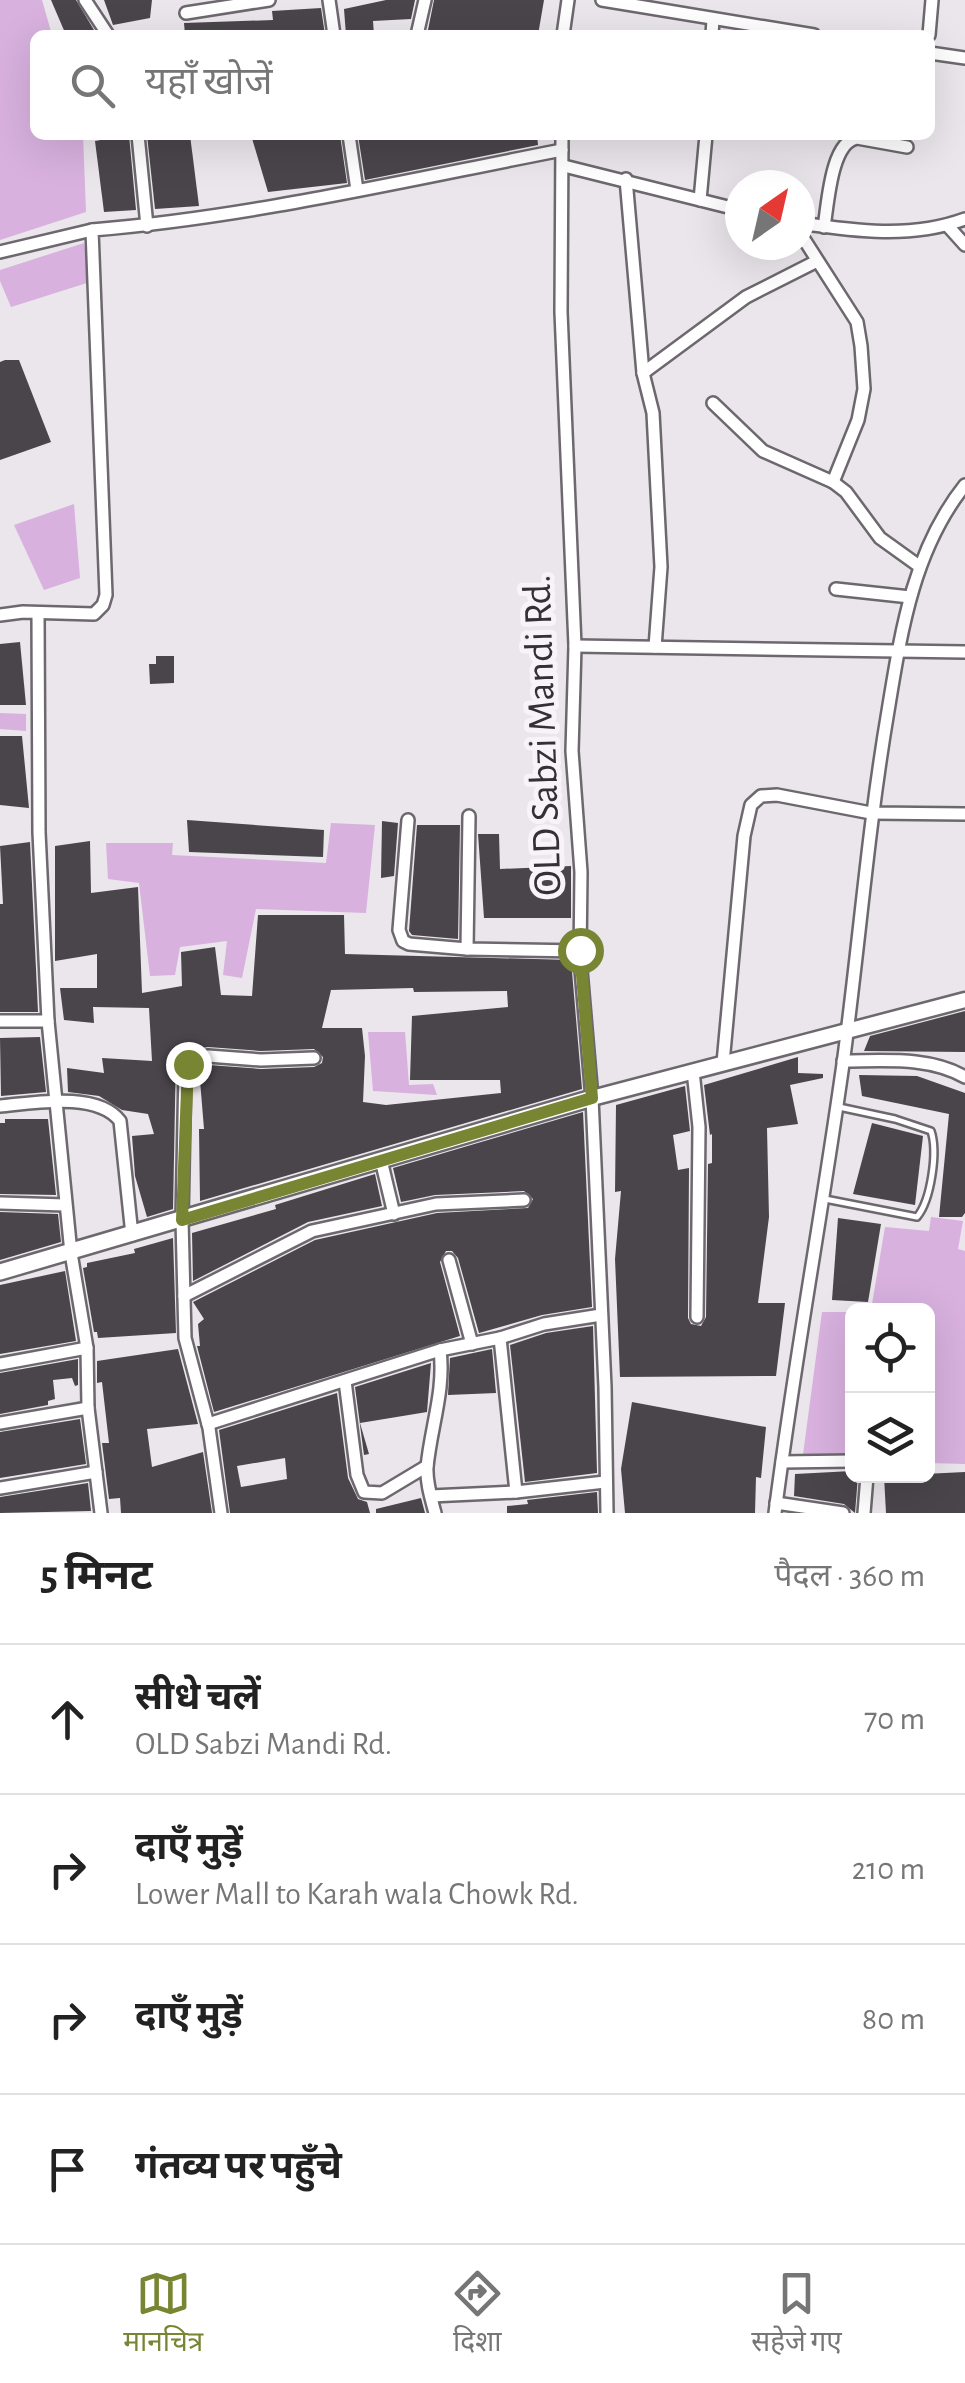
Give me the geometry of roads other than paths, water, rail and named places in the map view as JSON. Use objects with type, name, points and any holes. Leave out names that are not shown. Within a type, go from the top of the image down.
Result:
[{"type":"main road","points":[[0,1272],[592,1098]]},
{"type":"street","points":[[85,0],[105,30]]},
{"type":"street","points":[[186,13],[269,0]]},
{"type":"street","points":[[329,0],[333,30]]},
{"type":"street","points":[[418,30],[425,0]]},
{"type":"street","points":[[564,30],[568,0]]},
{"type":"street","points":[[602,0],[780,30]]},
{"type":"street","points":[[929,30],[932,0]]},
{"type":"street","points":[[712,30],[713,20]]},
{"type":"street","points":[[935,54],[965,58]]},
{"type":"street","points":[[138,140],[146,226]]},
{"type":"street","points":[[350,140],[358,190]]},
{"type":"street","name":"OLD Sabzi Mandi Rd.","points":[[562,140],[561,312],[575,646],[572,751],[582,872],[580,950],[592,1098],[607,1513]]},
{"type":"street","points":[[700,200],[706,140]]},
{"type":"street","points":[[824,227],[837,157],[843,144],[852,140]]},
{"type":"street","points":[[868,140],[907,147]]},
{"type":"street","points":[[0,252],[92,230],[146,226],[358,190],[562,150]]},
{"type":"street","points":[[564,166],[725,206]]},
{"type":"street","points":[[626,179],[644,373],[653,412],[661,567],[655,648]]},
{"type":"street","points":[[815,226],[897,232],[947,225],[965,218]]},
{"type":"street","points":[[947,225],[965,245]]},
{"type":"street","points":[[0,615],[94,614],[106,595],[92,230]]},
{"type":"street","points":[[815,258],[858,322],[864,372],[858,420],[834,482]]},
{"type":"street","points":[[644,373],[746,297],[817,262]]},
{"type":"street","points":[[713,403],[763,451],[834,482],[880,538],[919,566]]},
{"type":"street","points":[[842,1513],[776,1508],[796,1350],[843,1061],[871,813],[898,651],[919,566],[936,529],[965,485]]},
{"type":"street","points":[[836,589],[910,597]]},
{"type":"street","points":[[38,612],[38,832],[48,1021],[70,1253],[87,1348],[88,1408],[100,1513]]},
{"type":"street","points":[[575,646],[965,652]]},
{"type":"street","points":[[723,1064],[744,836],[752,805],[761,796],[777,795],[871,813],[965,814]]},
{"type":"street","points":[[466,949],[469,816]]},
{"type":"street","points":[[408,820],[399,930],[403,941],[466,949],[580,950]]},
{"type":"street","points":[[592,1098],[965,1000]]},
{"type":"street","points":[[0,1020],[48,1021]]},
{"type":"street","points":[[221,1513],[208,1424],[185,1338],[182,1220],[188,1064],[208,1056],[314,1058]]},
{"type":"street","points":[[843,1061],[907,1061],[938,1066],[965,1077]]},
{"type":"street","points":[[693,1071],[700,1127],[698,1317]]},
{"type":"street","points":[[0,1106],[56,1100],[114,1112],[120,1121],[132,1235]]},
{"type":"street","points":[[381,1160],[394,1214]]},
{"type":"street","points":[[184,1296],[312,1231],[436,1204],[524,1200]]},
{"type":"street","points":[[0,1203],[65,1205]]},
{"type":"street","points":[[449,1260],[472,1344]]},
{"type":"street","points":[[208,1424],[440,1350],[544,1324],[601,1315]]},
{"type":"street","points":[[500,1338],[516,1492]]},
{"type":"street","points":[[0,1364],[87,1348]]},
{"type":"street","points":[[435,1513],[427,1466],[442,1388],[440,1350]]},
{"type":"street","points":[[345,1382],[357,1475],[364,1492],[382,1493],[427,1466]]},
{"type":"street","points":[[0,1422],[88,1408]]},
{"type":"street","points":[[782,1462],[845,1461]]},
{"type":"street","points":[[0,1488],[96,1472]]},
{"type":"street","points":[[431,1496],[605,1482]]},
{"type":"street","points":[[864,1513],[866,1483]]},
{"type":"lane","points":[[822,1198],[917,1217],[924,1208],[933,1155],[934,1137],[920,1126],[836,1106]]}]
